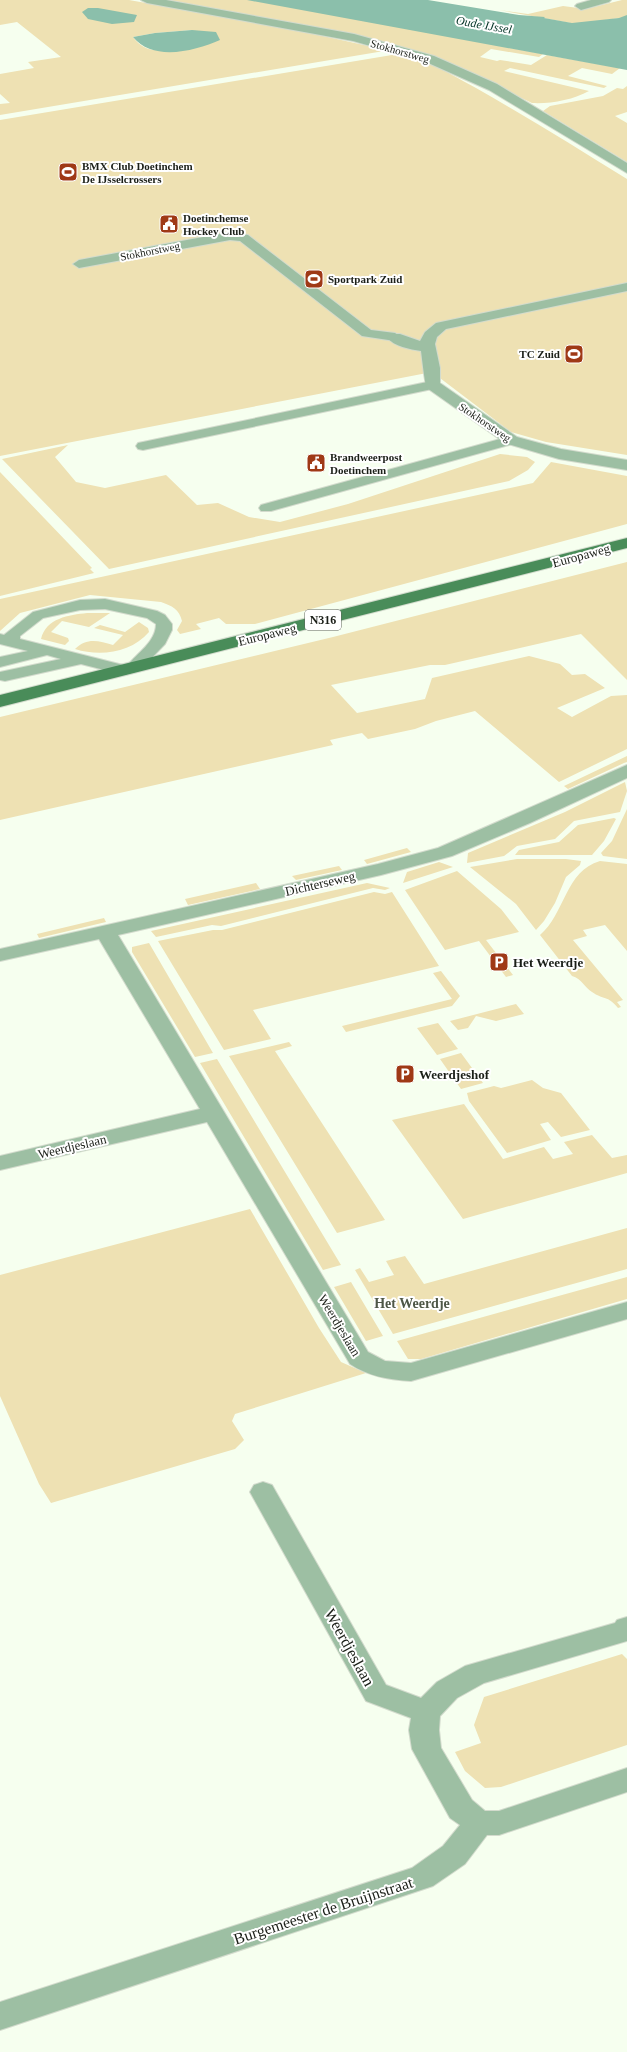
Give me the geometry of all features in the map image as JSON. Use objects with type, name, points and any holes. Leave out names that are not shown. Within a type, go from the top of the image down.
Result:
[{"type":"main road","name":"Europaweg","points":[[0,701],[627,543]]},
{"type":"street","name":"Stokhorstweg","points":[[147,0],[354,38],[430,59],[493,87],[627,169]]},
{"type":"street","points":[[581,6],[605,0]]},
{"type":"street","points":[[432,385],[432,366],[426,347],[432,333],[441,326],[627,287]]},
{"type":"street","name":"Stokhorstweg","points":[[395,337],[409,344],[426,347]]},
{"type":"street","name":"Stokhorstweg","points":[[432,385],[511,440],[559,454],[627,465]]},
{"type":"street","name":"Dichterseweg","points":[[0,955],[381,870],[445,852],[523,819],[627,771]]},
{"type":"street","name":"Weerdjeslaan","points":[[106,931],[359,1358],[369,1365],[394,1372],[411,1372],[627,1310]]},
{"type":"street","name":"Weerdjeslaan","points":[[0,1162],[214,1113]]},
{"type":"street","name":"Weerdjeslaan","points":[[263,1492],[376,1693],[426,1712]]},
{"type":"street","points":[[627,1628],[625,1631],[475,1674],[447,1690],[426,1712],[424,1730],[427,1749],[461,1809],[478,1823],[499,1824],[627,1780]]},
{"type":"street","name":"Burgemeester de Bruijnstraat","points":[[0,2016],[422,1877],[454,1855],[478,1823]]},
{"type":"lane","name":"Stokhorstweg","points":[[79,264],[230,236],[244,238],[367,333],[395,337]]},
{"type":"lane","points":[[143,446],[432,385]]},
{"type":"lane","points":[[266,508],[511,440]]},
{"type":"lane","points":[[105,604],[152,614],[160,618],[164,624],[164,630],[159,641],[129,669],[9,643],[12,635],[38,615],[80,605],[105,604]]},
{"type":"lane","points":[[2,669],[49,651]]},
{"type":"lane","points":[[2,669],[81,659]]},
{"type":"shaded area","points":[[0,0],[129,0],[282,27],[382,49],[384,51],[0,115],[0,104],[10,103],[0,94],[0,74],[34,68],[28,62],[61,57],[17,22],[0,25]],"holes":[[[192,30],[170,45],[155,50],[148,49],[140,45],[133,37],[155,33]]]},
{"type":"shaded area","points":[[162,0],[255,0],[543,54],[539,57],[491,49],[480,57],[497,61],[500,60],[531,65],[547,55],[620,68],[612,74],[582,68],[568,76],[607,86],[604,88],[510,68],[504,71],[589,91],[576,97],[561,101],[532,103],[443,60]]},
{"type":"shaded area","points":[[627,0],[627,17],[576,24],[499,10],[528,14],[563,6],[586,9]]},
{"type":"shaded area","name":"Sportpark Zuid","points":[[398,54],[428,63],[457,78],[533,121],[627,179],[627,455],[546,442],[511,432],[432,372],[0,456],[0,120]]},
{"type":"shaded area","points":[[627,86],[627,112],[615,116],[627,123],[627,162],[543,111],[550,106],[603,96],[617,88],[623,89]]},
{"type":"shaded area","points":[[68,445],[55,457],[76,482],[105,488],[166,475],[197,505],[218,503],[249,517],[280,522],[348,504],[500,454],[527,457],[535,462],[528,470],[509,481],[109,569],[2,459]]},
{"type":"shaded area","points":[[551,462],[627,476],[627,524],[255,624],[226,624],[219,618],[196,624],[201,629],[180,634],[177,630],[182,621],[181,617],[174,608],[168,605],[161,602],[90,595],[20,613],[0,631],[0,599],[533,483]]},
{"type":"shaded area","points":[[0,472],[92,568],[90,569],[94,573],[0,596]]},
{"type":"shaded area","points":[[627,562],[627,680],[581,634],[445,665],[430,665],[331,685],[357,713],[425,699],[432,678],[529,656],[560,664],[572,675],[585,674],[605,688],[557,708],[572,717],[611,696],[627,695],[627,749],[559,782],[475,711],[436,721],[415,729],[368,739],[362,733],[330,740],[333,745],[0,820],[0,717],[333,637]]},
{"type":"shaded area","points":[[87,613],[110,613],[89,627],[62,621],[51,632],[68,638],[69,641],[65,645],[41,639],[48,626],[53,622],[73,615]]},
{"type":"shaded area","points":[[139,622],[148,628],[149,632],[142,639],[124,649],[105,653],[95,653],[75,649],[89,641],[98,641],[113,645],[123,635],[94,628],[100,625],[125,632]]},
{"type":"shaded area","points":[[627,756],[627,762],[568,789],[564,786]]},
{"type":"shaded area","points":[[625,782],[627,791],[620,812],[574,821],[555,839],[517,846],[504,856],[467,863],[468,853],[565,812]]},
{"type":"shaded area","points":[[627,809],[627,859],[603,856],[601,853],[612,841]]},
{"type":"shaded area","points":[[614,818],[616,819],[604,841],[592,855],[515,855],[519,850],[559,842],[578,825]]},
{"type":"shaded area","points":[[407,848],[411,852],[367,864],[364,860]]},
{"type":"shaded area","points":[[517,859],[566,859],[581,861],[580,865],[566,877],[555,903],[544,921],[536,930],[516,904],[470,867]]},
{"type":"shaded area","points":[[600,861],[627,864],[627,951],[605,925],[583,930],[587,936],[573,940],[623,1000],[617,1002],[621,1007],[618,1008],[611,1001],[592,992],[578,979],[572,976],[540,935],[555,916],[572,883],[579,874],[588,866]]},
{"type":"shaded area","points":[[439,862],[453,867],[403,883],[407,872]]},
{"type":"shaded area","points":[[339,866],[342,870],[296,880],[292,876]]},
{"type":"shaded area","points":[[457,871],[501,909],[519,932],[486,940],[513,975],[506,977],[479,941],[445,950],[405,890]]},
{"type":"shaded area","points":[[256,883],[260,889],[188,905],[185,899]]},
{"type":"shaded area","points":[[367,883],[390,888],[385,890],[373,888],[221,926],[212,925],[156,937],[151,931]]},
{"type":"shaded area","points":[[374,892],[385,894],[392,892],[439,966],[253,1010],[271,1039],[224,1050],[158,941],[213,930],[222,930]]},
{"type":"shaded area","points":[[104,918],[106,922],[39,938],[37,934]]},
{"type":"shaded area","points":[[149,943],[213,1053],[195,1057],[132,952],[132,947]]},
{"type":"shaded area","points":[[441,971],[460,996],[452,1006],[346,1032],[342,1026],[452,999],[433,973]]},
{"type":"shaded area","points":[[516,1004],[524,1014],[496,1021],[476,1016],[468,1028],[458,1030],[450,1021]]},
{"type":"shaded area","points":[[438,1023],[458,1049],[437,1055],[417,1028]]},
{"type":"shaded area","points":[[289,1042],[292,1046],[275,1051],[385,1220],[337,1233],[229,1056]]},
{"type":"shaded area","points":[[461,1053],[483,1083],[461,1089],[440,1059]]},
{"type":"shaded area","points":[[217,1059],[341,1265],[323,1270],[200,1063]]},
{"type":"shaded area","points":[[532,1080],[543,1088],[561,1093],[590,1130],[561,1137],[548,1122],[540,1124],[551,1140],[507,1153],[469,1101],[467,1093],[494,1086],[501,1088]]},
{"type":"shaded area","points":[[464,1104],[503,1159],[544,1147],[553,1159],[573,1154],[564,1142],[592,1135],[612,1158],[627,1155],[627,1173],[463,1219],[392,1120]]},
{"type":"shaded area","points":[[250,1209],[319,1328],[341,1362],[366,1373],[235,1414],[232,1421],[244,1440],[235,1449],[51,1503],[39,1484],[0,1396],[0,1275]]},
{"type":"shaded area","points":[[627,1228],[627,1269],[393,1334],[355,1270],[360,1268],[369,1282],[394,1275],[386,1261],[405,1256],[424,1284]]},
{"type":"shaded area","points":[[627,1277],[627,1299],[421,1359],[408,1359],[397,1341]]},
{"type":"shaded area","points":[[351,1282],[383,1336],[366,1341],[334,1287]]},
{"type":"shaded area","points":[[622,1654],[627,1659],[627,1745],[501,1787],[485,1788],[465,1771],[455,1752],[481,1743],[474,1725],[484,1697]]},
{"type":"water","name":"Oude IJssel","points":[[247,0],[428,0],[519,15],[545,17],[544,18],[572,23],[619,18],[627,15],[627,70]]},
{"type":"water","points":[[88,8],[98,8],[137,15],[134,22],[112,24],[88,19],[82,12]]},
{"type":"water","points":[[192,30],[216,32],[220,40],[199,48],[175,52],[163,52],[152,50],[141,45],[133,37],[155,33]]},
{"type":"place","name":"BMX Club Doetinchem De IJsselcrossers","points":[[68,172]]},
{"type":"place","name":"Doetinchemse Hockey Club","points":[[169,224]]},
{"type":"place","name":"Sportpark Zuid","points":[[314,279]]},
{"type":"place","name":"TC Zuid","points":[[574,354]]},
{"type":"place","name":"Brandweerpost Doetinchem","points":[[316,463]]},
{"type":"place","name":"Het Weerdje","points":[[499,962]]},
{"type":"place","name":"Weerdjeshof","points":[[405,1074]]},
{"type":"district","name":"Het Weerdje","points":[[412,1303]]}]
